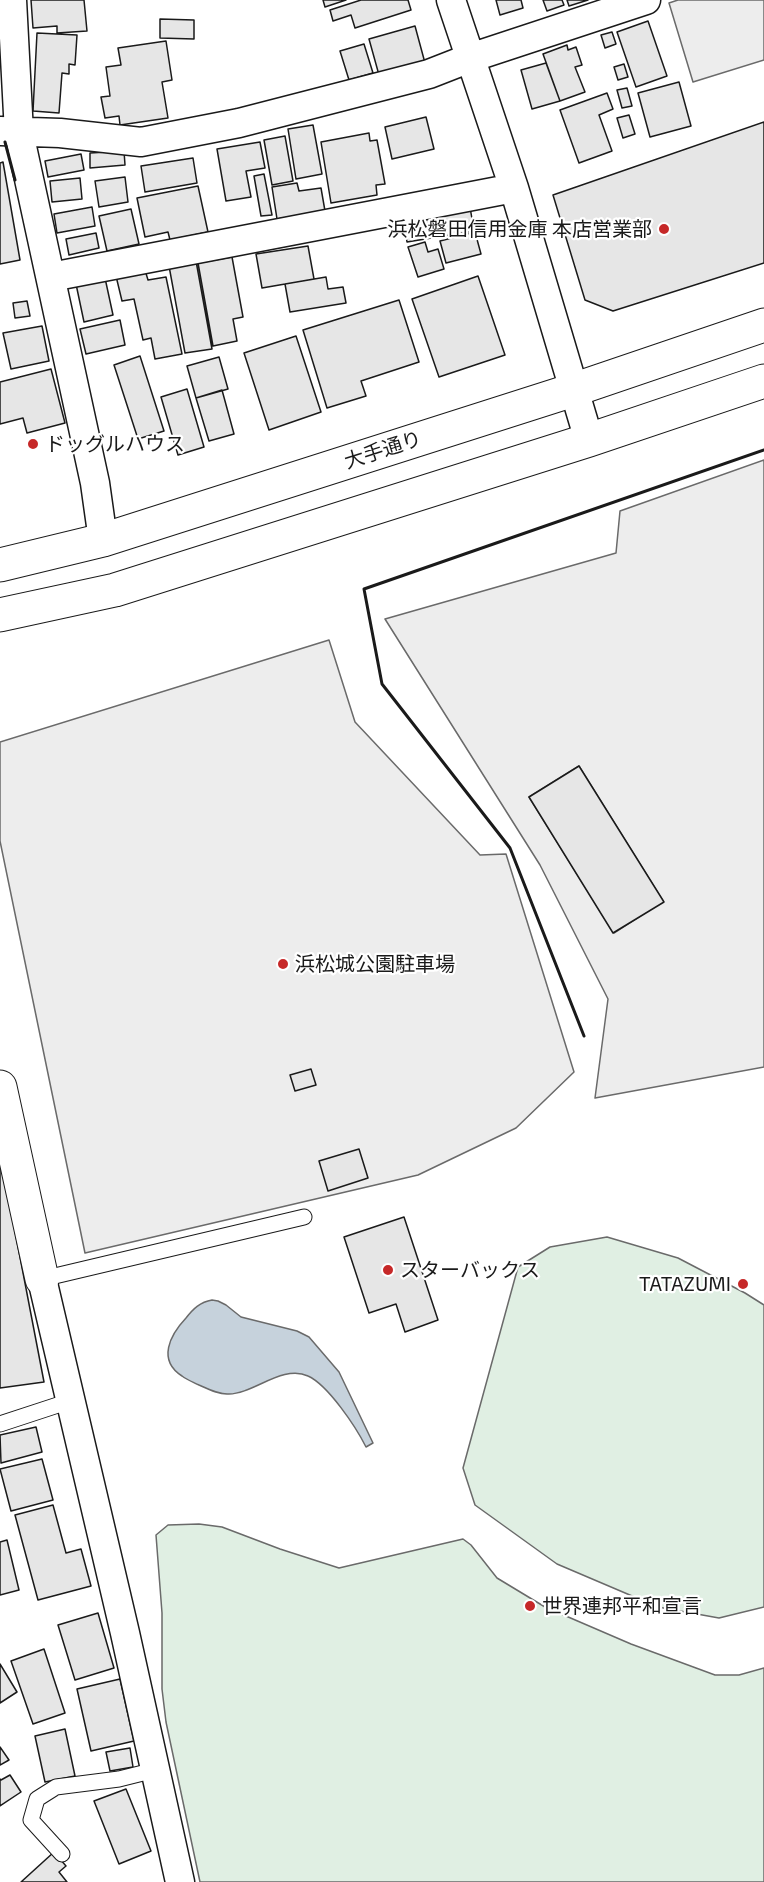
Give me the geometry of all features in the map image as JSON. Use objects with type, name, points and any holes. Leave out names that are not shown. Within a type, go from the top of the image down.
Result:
[{"type":"main road","name":"大手通り","points":[[0,565],[103,540],[573,390],[764,325]]},
{"type":"main road","points":[[0,615],[115,590],[589,440],[764,381]]},
{"type":"main road","points":[[0,1087],[42,1279]]},
{"type":"street","points":[[12,0],[10,132],[51,277],[95,483],[103,540]]},
{"type":"street","points":[[451,0],[513,188],[589,440]]},
{"type":"street","points":[[10,132],[60,133],[141,142],[239,123],[429,74],[470,58],[646,0]]},
{"type":"street","points":[[51,277],[513,188]]},
{"type":"street","points":[[42,1279],[125,1633],[180,1882]]},
{"type":"lane","points":[[42,1279],[304,1217]]},
{"type":"lane","points":[[0,1424],[70,1401]]},
{"type":"lane","points":[[62,1854],[31,1820],[38,1799],[56,1787],[119,1779],[155,1770]]},
{"type":"green space","points":[[607,1237],[678,1258],[764,1305],[764,1607],[719,1618],[658,1607],[557,1564],[475,1505],[463,1468],[518,1267],[550,1247]]},
{"type":"green space","points":[[199,1524],[222,1527],[339,1568],[463,1539],[471,1545],[497,1578],[545,1607],[631,1644],[715,1675],[739,1675],[764,1668],[764,1882],[200,1882],[166,1722],[162,1689],[162,1613],[156,1535],[168,1525]]},
{"type":"shaded area","points":[[678,0],[764,0],[764,60],[693,82],[669,3]]},
{"type":"shaded area","points":[[764,460],[764,1067],[595,1098],[608,999],[540,865],[385,619],[616,553],[620,511]],"holes":[[[579,766],[663,901],[614,933],[529,797]]]},
{"type":"shaded area","name":"浜松城公園駐車場","points":[[329,640],[355,722],[480,855],[506,854],[574,1072],[516,1128],[418,1175],[85,1253],[0,841],[0,742]]},
{"type":"shaded area","points":[[212,1300],[226,1305],[241,1317],[297,1331],[309,1337],[339,1372],[373,1443],[366,1447],[333,1397],[308,1376],[298,1373],[278,1376],[248,1390],[225,1394],[190,1381],[174,1370],[168,1355],[175,1332],[194,1309]]},
{"type":"building","points":[[31,0],[84,0],[87,31],[57,33],[57,26],[33,28]]},
{"type":"building","points":[[323,0],[346,0],[325,7]]},
{"type":"building","points":[[361,0],[408,0],[411,10],[355,28],[351,15],[333,21],[330,10]]},
{"type":"building","points":[[496,0],[521,0],[523,8],[500,15]]},
{"type":"building","points":[[543,0],[562,0],[564,5],[547,11]]},
{"type":"building","points":[[567,0],[588,0],[569,6]]},
{"type":"building","points":[[160,19],[194,20],[194,39],[160,38]]},
{"type":"building","points":[[648,21],[667,76],[636,87],[617,32]]},
{"type":"building","points":[[415,26],[425,63],[379,75],[369,39]]},
{"type":"building","points":[[612,32],[616,44],[605,48],[601,35]]},
{"type":"building","points":[[37,33],[77,35],[75,65],[69,64],[69,74],[62,73],[59,113],[33,111]]},
{"type":"building","points":[[166,41],[172,80],[162,82],[168,118],[120,125],[119,116],[105,118],[101,97],[110,96],[106,67],[121,65],[118,48]]},
{"type":"building","points":[[364,44],[373,73],[349,80],[340,51]]},
{"type":"building","points":[[567,45],[568,50],[576,47],[582,65],[575,67],[585,92],[560,101],[543,54]]},
{"type":"building","points":[[546,63],[560,101],[532,109],[521,70]]},
{"type":"building","points":[[624,64],[628,77],[618,80],[614,67]]},
{"type":"building","points":[[679,82],[691,126],[650,137],[638,93]]},
{"type":"building","points":[[627,88],[632,106],[622,108],[617,90]]},
{"type":"building","points":[[607,93],[613,109],[599,115],[612,151],[579,163],[560,110]]},
{"type":"building","points":[[629,115],[635,134],[623,138],[617,118]]},
{"type":"building","points":[[426,117],[434,149],[392,159],[385,127]]},
{"type":"building","name":"浜松磐田信用金庫 本店営業部","points":[[764,122],[764,263],[613,311],[585,300],[553,195]]},
{"type":"building","points":[[313,125],[322,174],[296,179],[288,129]]},
{"type":"building","points":[[369,133],[370,141],[377,140],[385,184],[376,185],[377,195],[331,203],[321,142]]},
{"type":"building","points":[[285,136],[293,181],[272,185],[264,140]]},
{"type":"building","points":[[260,142],[265,168],[246,171],[251,197],[226,201],[217,149]]},
{"type":"building","points":[[124,151],[125,165],[90,168],[90,153]]},
{"type":"building","points":[[81,154],[84,170],[48,177],[45,161]]},
{"type":"building","points":[[193,158],[197,183],[145,192],[141,166]]},
{"type":"building","points":[[3,162],[20,260],[0,264],[0,163]]},
{"type":"building","points":[[264,174],[272,215],[261,216],[254,176]]},
{"type":"building","points":[[125,177],[128,202],[99,207],[95,181]]},
{"type":"building","points":[[80,178],[82,199],[52,202],[50,181]]},
{"type":"building","points":[[297,183],[299,191],[321,188],[325,211],[277,219],[272,187]]},
{"type":"building","points":[[198,186],[208,232],[170,240],[168,232],[145,237],[137,198]]},
{"type":"building","points":[[92,207],[95,226],[57,233],[54,214]]},
{"type":"building","points":[[470,207],[474,231],[407,242],[403,218]]},
{"type":"building","points":[[131,209],[139,244],[107,251],[99,216]]},
{"type":"building","points":[[475,232],[481,254],[446,263],[440,241]]},
{"type":"building","points":[[96,233],[99,248],[69,255],[66,239]]},
{"type":"building","points":[[425,242],[428,252],[438,249],[444,269],[418,277],[408,247]]},
{"type":"building","points":[[308,246],[314,279],[262,288],[256,254]]},
{"type":"building","points":[[232,257],[243,317],[233,319],[237,341],[213,346],[198,263]]},
{"type":"building","points":[[196,261],[212,349],[185,353],[169,266]]},
{"type":"building","points":[[145,270],[148,280],[166,277],[182,354],[155,359],[151,338],[143,340],[134,299],[122,301],[116,276]]},
{"type":"building","points":[[478,276],[505,355],[439,377],[412,299]]},
{"type":"building","points":[[326,277],[328,289],[343,287],[346,303],[290,312],[285,284]]},
{"type":"building","points":[[105,278],[113,315],[84,322],[76,284]]},
{"type":"building","points":[[399,300],[419,362],[361,381],[366,396],[327,408],[303,330]]},
{"type":"building","points":[[27,301],[30,316],[15,318],[13,303]]},
{"type":"building","points":[[120,320],[125,345],[86,354],[80,329]]},
{"type":"building","points":[[42,326],[49,361],[11,369],[3,333]]},
{"type":"building","points":[[296,336],[321,412],[269,430],[244,353]]},
{"type":"building","points":[[140,356],[164,431],[138,439],[114,365]]},
{"type":"building","points":[[219,357],[228,389],[196,398],[187,366]]},
{"type":"building","points":[[51,369],[65,423],[27,433],[23,418],[0,424],[0,382]]},
{"type":"building","points":[[187,389],[204,447],[178,455],[161,397]]},
{"type":"building","points":[[222,390],[234,434],[209,441],[196,398]]},
{"type":"building","points":[[579,766],[664,902],[613,933],[529,797]]},
{"type":"building","points":[[311,1069],[316,1085],[295,1091],[290,1075]]},
{"type":"building","points":[[359,1149],[368,1178],[328,1191],[319,1161]]},
{"type":"building","points":[[0,1153],[44,1382],[0,1388]]},
{"type":"building","name":"スターバックス","points":[[404,1217],[438,1320],[405,1332],[396,1304],[369,1313],[344,1237]]},
{"type":"building","points":[[36,1427],[42,1452],[1,1463],[0,1435]]},
{"type":"building","points":[[42,1459],[53,1500],[11,1511],[0,1469]]},
{"type":"building","points":[[53,1505],[66,1553],[81,1549],[91,1586],[38,1600],[15,1515]]},
{"type":"building","points":[[7,1540],[19,1590],[0,1595],[0,1542]]},
{"type":"building","points":[[98,1613],[114,1668],[75,1680],[58,1625]]},
{"type":"building","points":[[44,1649],[65,1713],[33,1724],[11,1661]]},
{"type":"building","points":[[0,1664],[17,1692],[0,1703]]},
{"type":"building","points":[[120,1679],[134,1741],[91,1751],[77,1689]]},
{"type":"building","points":[[65,1729],[75,1776],[45,1782],[35,1736]]},
{"type":"building","points":[[0,1747],[9,1760],[0,1765]]},
{"type":"building","points":[[130,1748],[133,1767],[110,1771],[106,1752]]},
{"type":"building","points":[[10,1775],[21,1792],[0,1806],[0,1779]]},
{"type":"building","points":[[126,1789],[151,1851],[119,1864],[94,1801]]},
{"type":"building","points":[[54,1852],[66,1866],[59,1872],[67,1882],[21,1882]]},
{"type":"wall","points":[[5,142],[15,180]]},
{"type":"wall","points":[[584,1036],[510,848],[382,684],[364,589],[764,450]]},
{"type":"place","name":"浜松磐田信用金庫 本店営業部","points":[[664,229]]},
{"type":"place","name":"ドッグルハウス","points":[[33,444]]},
{"type":"place","name":"浜松城公園駐車場","points":[[283,964]]},
{"type":"place","name":"スターバックス","points":[[388,1270]]},
{"type":"place","name":"TATAZUMI","points":[[743,1284]]},
{"type":"place","name":"世界連邦平和宣言","points":[[530,1606]]}]
